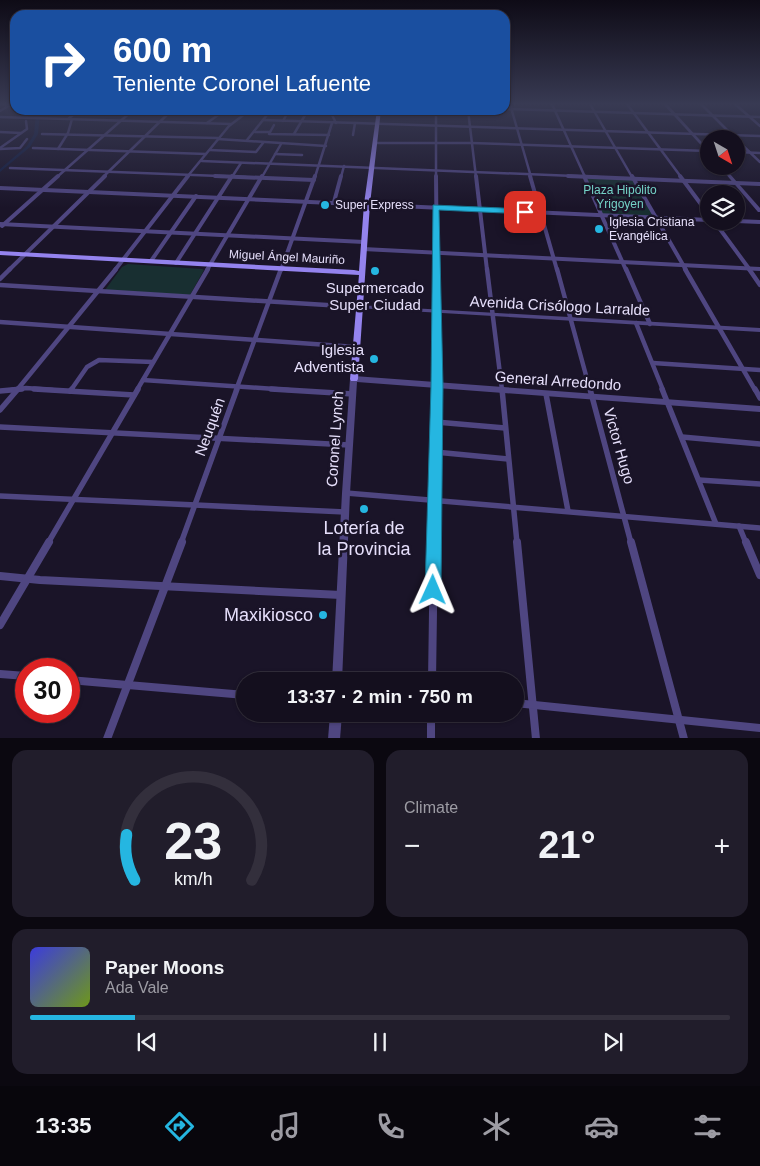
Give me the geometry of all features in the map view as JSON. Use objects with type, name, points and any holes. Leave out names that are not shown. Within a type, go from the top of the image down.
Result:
[{"type":"main road","name":"Coronel Lynch","points":[[354,379],[367,204],[376,138]]},
{"type":"main road","name":"Miguel Ángel Mauriño","points":[[0,255],[362,274]]},
{"type":"main road","name":"Miguel Ángel Mauriño","points":[[122,261],[151,261],[209,266]]},
{"type":"street","points":[[0,148],[14,138]]},
{"type":"street","points":[[58,149],[65,138]]},
{"type":"street","points":[[1,226],[100,138]]},
{"type":"street","points":[[0,279],[143,138]]},
{"type":"street","points":[[205,138],[326,146]]},
{"type":"street","name":"Neuquén","points":[[107,738],[166,586],[328,138]]},
{"type":"street","points":[[432,672],[437,386],[436,138]]},
{"type":"street","points":[[471,138],[484,255],[502,390],[536,738]]},
{"type":"street","name":"Victor Hugo","points":[[520,138],[625,516],[684,738]]},
{"type":"street","points":[[568,138],[650,324]]},
{"type":"street","points":[[609,138],[760,398]]},
{"type":"street","points":[[652,138],[700,203]]},
{"type":"street","points":[[0,148],[20,148],[27,139]]},
{"type":"street","points":[[0,410],[98,292],[218,139]]},
{"type":"street","points":[[210,150],[256,152],[263,143]]},
{"type":"street","points":[[376,143],[522,144],[700,152]]},
{"type":"street","points":[[0,625],[75,500],[134,395],[281,144]]},
{"type":"street","points":[[32,148],[206,154]]},
{"type":"street","points":[[745,148],[760,162]]},
{"type":"street","points":[[745,153],[760,153]]},
{"type":"street","points":[[275,154],[302,155]]},
{"type":"street","points":[[202,161],[760,184]]},
{"type":"street","points":[[176,263],[241,163]]},
{"type":"street","points":[[334,202],[344,166]]},
{"type":"street","points":[[10,168],[314,180]]},
{"type":"street","points":[[729,175],[760,211]]},
{"type":"street","points":[[0,188],[700,220]]},
{"type":"street","points":[[151,261],[196,196]]},
{"type":"street","points":[[745,221],[760,222]]},
{"type":"street","points":[[1,226],[364,242]]},
{"type":"street","points":[[720,230],[760,286]]},
{"type":"street","points":[[363,249],[760,269]]},
{"type":"street","points":[[0,285],[359,307]]},
{"type":"street","name":"Avenida Crisólogo Larralde","points":[[359,307],[760,330]]},
{"type":"street","points":[[0,322],[356,347]]},
{"type":"street","points":[[636,323],[716,524]]},
{"type":"street","points":[[70,391],[87,367],[100,360],[154,362]]},
{"type":"street","points":[[653,363],[760,370]]},
{"type":"street","name":"General Arredondo","points":[[354,379],[760,409]]},
{"type":"street","name":"Coronel Lynch","points":[[337,672],[346,493],[354,379]]},
{"type":"street","points":[[143,380],[353,394]]},
{"type":"street","points":[[0,391],[70,391],[134,395]]},
{"type":"street","points":[[546,394],[568,511]]},
{"type":"street","points":[[436,422],[505,428]]},
{"type":"street","points":[[0,427],[349,444]]},
{"type":"street","points":[[682,437],[760,444]]},
{"type":"street","points":[[435,452],[508,459]]},
{"type":"street","points":[[699,480],[760,484]]},
{"type":"street","points":[[346,493],[760,528]]},
{"type":"street","points":[[0,496],[345,512]]},
{"type":"street","points":[[739,526],[760,575]]},
{"type":"street","points":[[0,576],[341,595]]},
{"type":"street","points":[[0,674],[15,675]]},
{"type":"street","points":[[80,681],[236,694]]},
{"type":"street","points":[[524,704],[679,718],[760,728]]},
{"type":"street","points":[[334,738],[335,722]]},
{"type":"street","points":[[431,722],[431,738]]},
{"type":"green space","name":"Plaza Hipólito Yrigoyen","points":[[585,177],[632,179],[654,217],[602,215]]},
{"type":"green space","points":[[128,264],[204,270],[190,295],[105,290],[122,267]]},
{"type":"waterway","points":[[0,171],[28,147],[33,138]]},
{"type":"place","name":"Super Express","points":[[325,205]]},
{"type":"place","name":"Iglesia Cristiana Evangélica","points":[[599,229]]},
{"type":"place","name":"Supermercado Super Ciudad","points":[[375,271]]},
{"type":"place","name":"Iglesia Adventista","points":[[374,359]]},
{"type":"place","name":"Lotería de la Provincia","points":[[364,509]]},
{"type":"place","name":"Maxikiosco","points":[[323,615]]},
{"type":"route","points":[[433,590],[437,386],[436,207],[525,212]]}]
